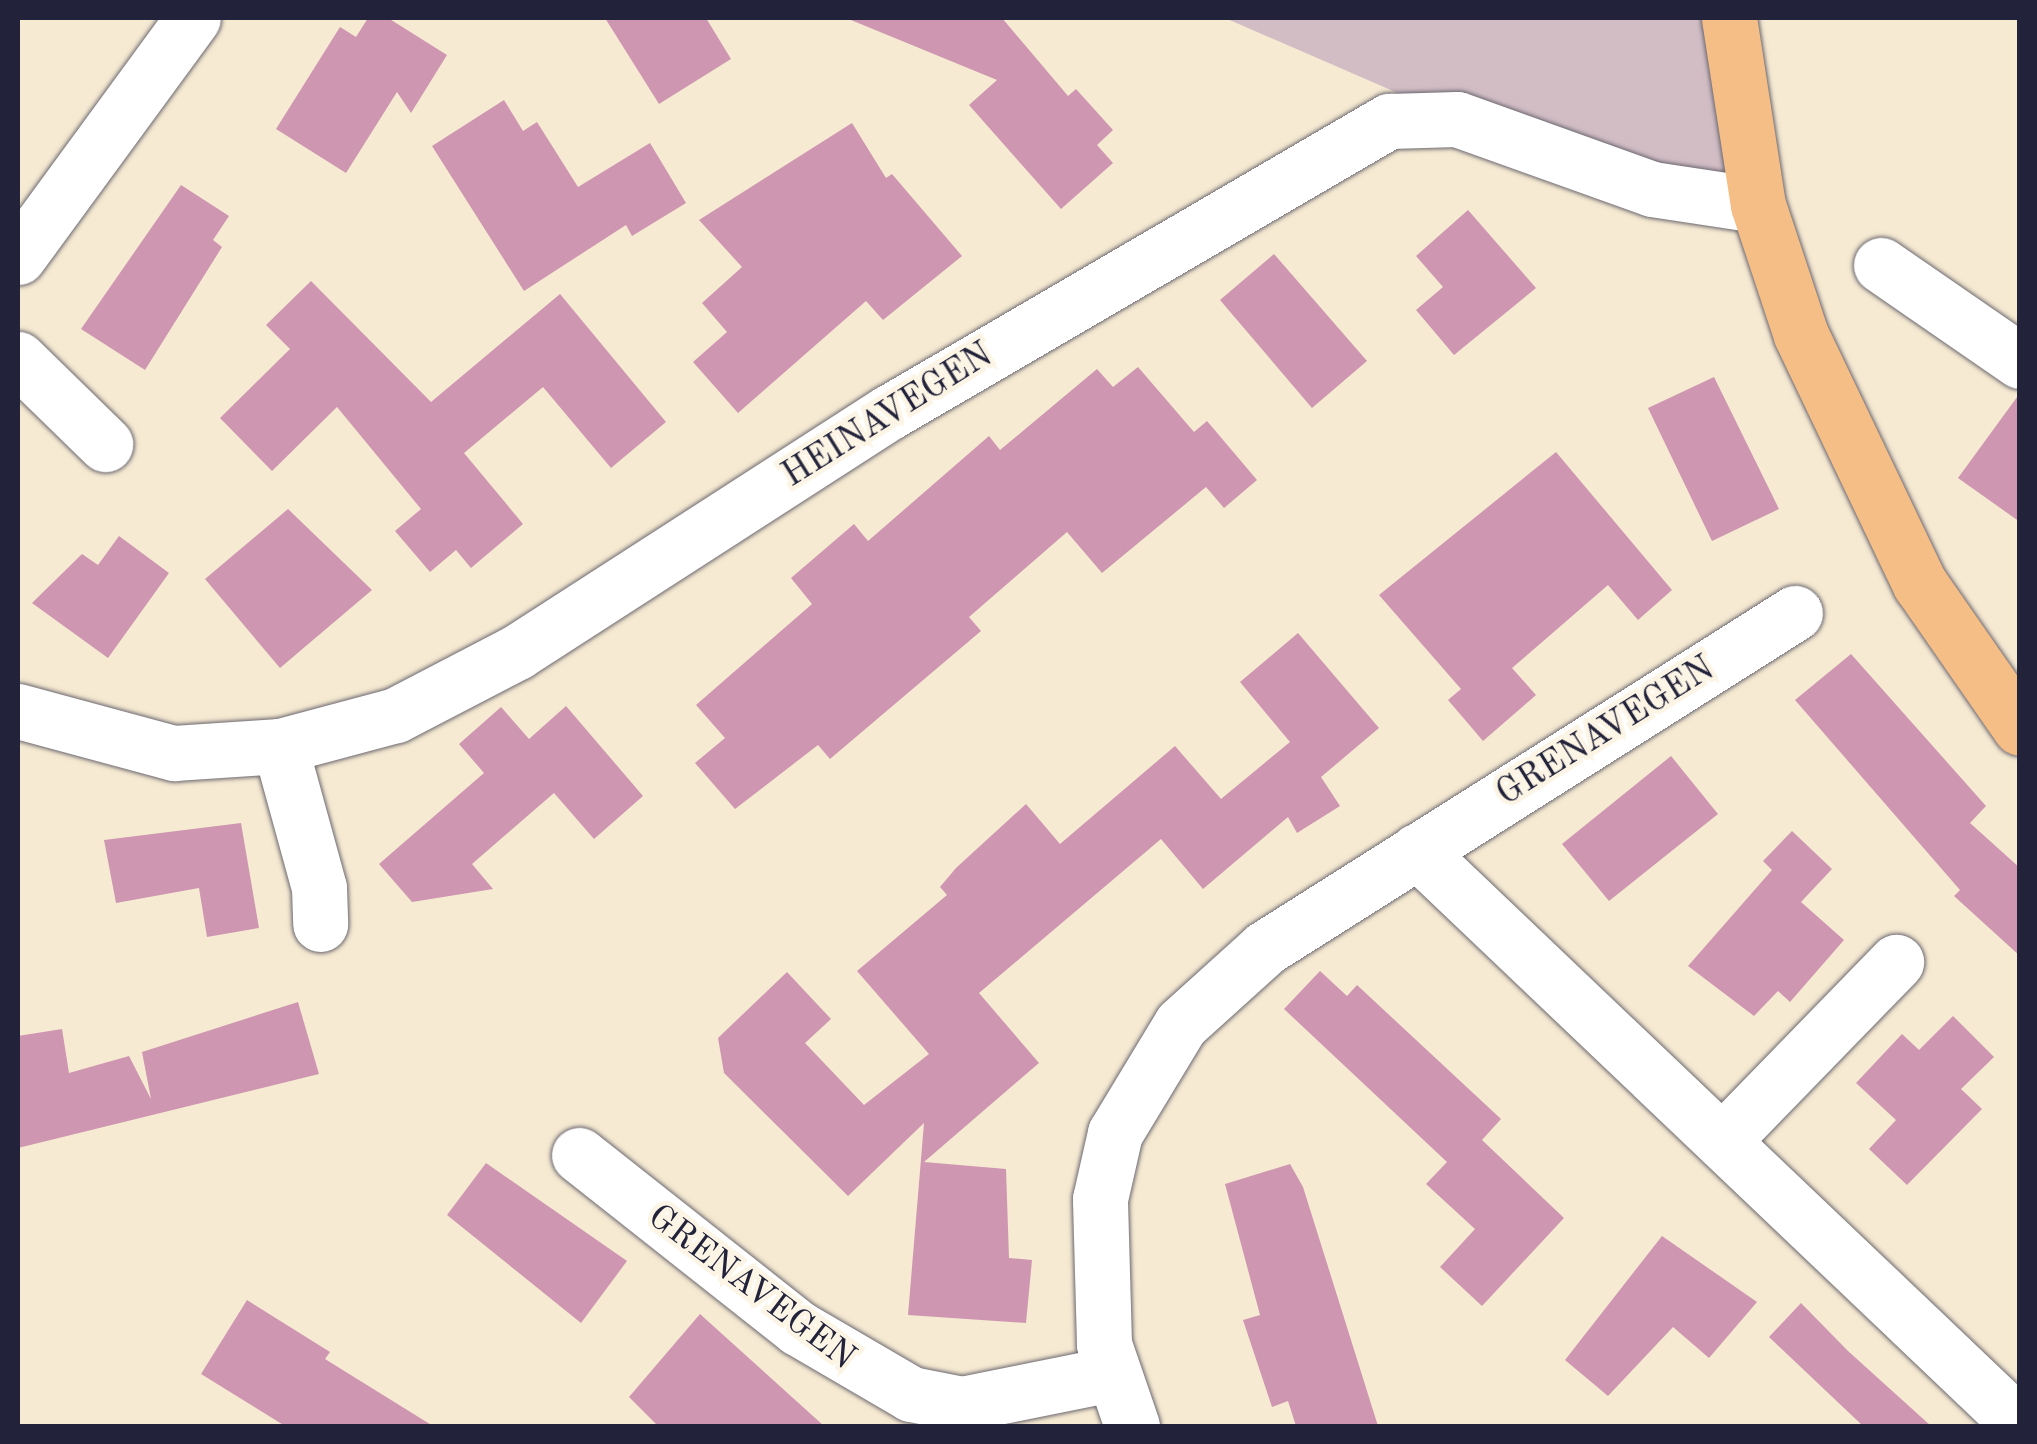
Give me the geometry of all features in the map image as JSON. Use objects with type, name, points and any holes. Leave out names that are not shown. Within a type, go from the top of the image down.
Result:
[{"type":"main road","points":[[1729,18],[1758,205],[1856,463],[1920,584],[2020,728]]},
{"type":"street","points":[[18,257],[193,18]]},
{"type":"street","name":"HEINAVEGEN","points":[[18,711],[174,753],[280,746],[396,715],[518,652],[888,413],[1389,121],[1457,120],[1652,189],[1758,205]]},
{"type":"street","points":[[1880,265],[2020,361]]},
{"type":"street","points":[[18,359],[105,444]]},
{"type":"street","name":"GRENAVEGEN","points":[[1132,1426],[1111,1374],[1096,1271],[1100,1199],[1115,1133],[1145,1073],[1180,1024],[1265,948],[1795,613]]},
{"type":"street","points":[[280,746],[320,924]]},
{"type":"street","points":[[1417,851],[2020,1425]]},
{"type":"street","points":[[1722,1142],[1896,962]]},
{"type":"street","name":"GRENAVEGEN","points":[[579,1154],[798,1328],[911,1394],[962,1404],[1111,1374]]},
{"type":"shaded area","points":[[1225,18],[1746,18],[1752,206],[1430,107]]},
{"type":"building","points":[[368,18],[388,18],[447,55],[411,113],[397,92],[346,173],[276,129],[340,27],[356,37]]},
{"type":"building","points":[[605,18],[706,18],[731,59],[659,104]]},
{"type":"building","points":[[846,18],[1002,18],[1068,96],[1076,89],[1113,130],[1097,145],[1113,163],[1061,209],[969,105],[997,80]]},
{"type":"building","points":[[504,100],[523,131],[537,122],[578,187],[650,143],[686,203],[632,236],[626,225],[524,291],[432,146]]},
{"type":"building","points":[[852,123],[886,178],[892,174],[962,256],[883,320],[866,301],[738,413],[693,362],[727,332],[702,303],[742,267],[699,220]]},
{"type":"building","points":[[181,185],[229,216],[213,240],[222,247],[145,370],[81,329]]},
{"type":"building","points":[[1468,210],[1536,288],[1454,355],[1416,310],[1443,287],[1416,256]]},
{"type":"building","points":[[1274,254],[1367,361],[1312,408],[1220,300]]},
{"type":"building","points":[[311,281],[431,402],[560,294],[666,422],[611,468],[543,387],[464,453],[523,524],[471,568],[456,550],[430,572],[395,531],[421,509],[337,407],[272,471],[220,418],[290,349],[266,325]]},
{"type":"building","points":[[1138,367],[1194,432],[1207,421],[1257,480],[1224,508],[1206,487],[1102,573],[1067,532],[969,617],[981,631],[830,759],[818,745],[735,809],[695,763],[725,738],[696,705],[812,604],[791,578],[854,524],[868,541],[989,436],[1000,450],[1097,369],[1113,387]]},
{"type":"building","points":[[1714,377],[1779,509],[1712,541],[1648,408]]},
{"type":"building","points":[[2020,393],[2020,522],[1958,478]]},
{"type":"building","points":[[1556,452],[1672,590],[1638,620],[1608,585],[1512,668],[1536,695],[1483,741],[1448,700],[1461,689],[1379,595]]},
{"type":"building","points":[[288,509],[372,590],[280,668],[205,579]]},
{"type":"building","points":[[119,536],[169,573],[108,658],[32,603],[82,554],[98,565]]},
{"type":"building","points":[[1298,633],[1379,728],[1321,777],[1340,806],[1297,833],[1288,817],[1203,889],[1161,839],[979,993],[1039,1063],[924,1162],[1006,1169],[1009,1258],[1032,1260],[1026,1323],[908,1315],[924,1123],[848,1196],[724,1073],[718,1038],[787,972],[831,1019],[805,1043],[864,1105],[929,1054],[857,971],[947,895],[940,887],[956,868],[1026,804],[1060,844],[1175,746],[1221,799],[1290,742],[1240,682]]},
{"type":"building","points":[[1851,654],[1986,806],[1970,823],[2020,868],[2020,956],[1954,896],[1960,890],[1795,700]]},
{"type":"building","points":[[566,706],[643,796],[594,839],[554,793],[472,864],[493,889],[412,902],[379,864],[484,773],[459,744],[501,707],[529,739]]},
{"type":"building","points":[[1671,756],[1718,814],[1609,901],[1562,844]]},
{"type":"building","points":[[241,823],[259,928],[207,937],[199,888],[116,903],[104,840]]},
{"type":"building","points":[[1792,831],[1832,869],[1801,902],[1844,940],[1790,1002],[1778,991],[1754,1016],[1688,966],[1772,870],[1763,861]]},
{"type":"building","points":[[1320,971],[1347,996],[1357,985],[1501,1119],[1482,1140],[1564,1218],[1482,1306],[1440,1267],[1475,1229],[1426,1184],[1447,1162],[1284,1009]]},
{"type":"building","points":[[298,1002],[319,1074],[18,1148],[18,1036],[62,1029],[69,1073],[129,1056],[151,1099],[142,1052]]},
{"type":"building","points":[[1953,1016],[1994,1057],[1961,1089],[1982,1109],[1907,1185],[1869,1149],[1896,1120],[1856,1083],[1902,1034],[1919,1050]]},
{"type":"building","points":[[486,1163],[627,1261],[581,1323],[447,1215]]},
{"type":"building","points":[[1290,1164],[1303,1187],[1378,1426],[1296,1426],[1288,1401],[1272,1407],[1243,1320],[1260,1315],[1225,1184]]},
{"type":"building","points":[[1662,1236],[1757,1302],[1709,1358],[1673,1327],[1608,1396],[1565,1360]]},
{"type":"building","points":[[247,1300],[330,1352],[325,1359],[433,1426],[285,1426],[201,1374]]},
{"type":"building","points":[[1801,1303],[1931,1426],[1863,1426],[1769,1337]]},
{"type":"building","points":[[700,1314],[824,1426],[658,1426],[629,1397]]}]
